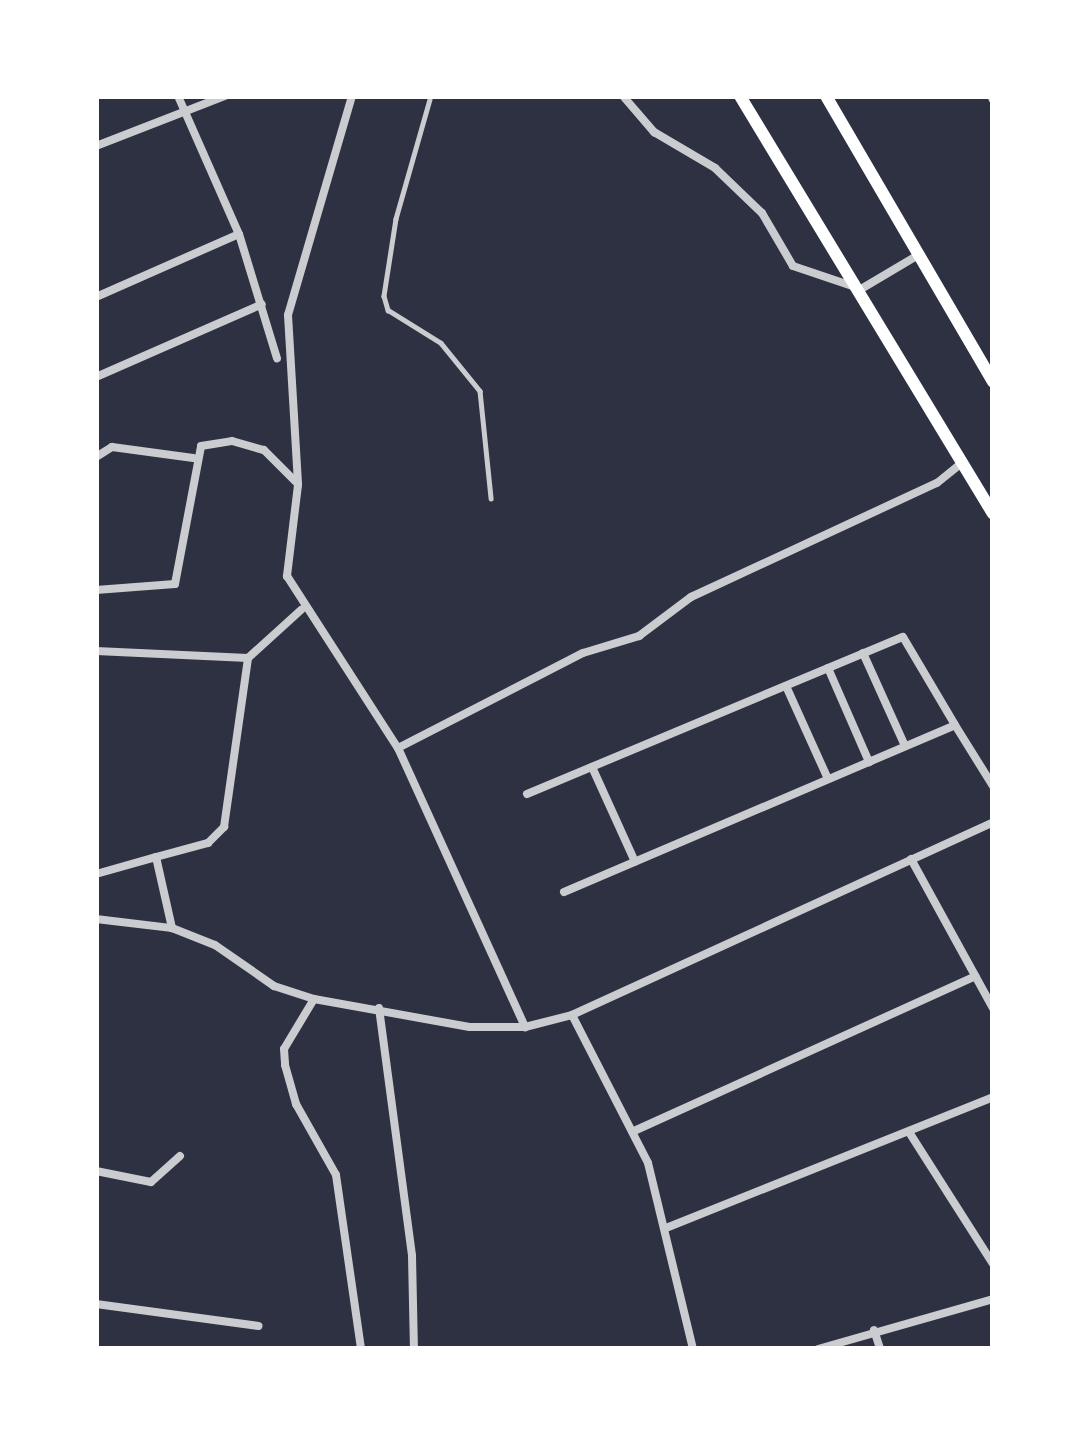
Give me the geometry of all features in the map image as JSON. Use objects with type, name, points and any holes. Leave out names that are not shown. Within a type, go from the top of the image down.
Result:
[{"type":"main road","points":[[740,96],[993,512]]},
{"type":"main road","points":[[826,96],[993,382]]},
{"type":"street","points":[[178,96],[239,234],[277,358]]},
{"type":"street","points":[[96,146],[225,96]]},
{"type":"street","points":[[352,96],[288,315],[298,484],[284,550],[302,610],[398,748],[525,1027]]},
{"type":"street","points":[[623,96],[654,132],[715,168],[763,213],[793,266],[862,290],[922,254]]},
{"type":"street","points":[[96,297],[239,234]]},
{"type":"street","points":[[96,376],[262,304]]},
{"type":"street","points":[[96,590],[175,584],[193,458],[212,442],[252,445],[298,484]]},
{"type":"street","points":[[96,457],[112,447],[193,458]]},
{"type":"street","points":[[398,748],[584,653],[639,636],[691,597],[937,483],[963,462]]},
{"type":"street","points":[[96,874],[208,842],[224,827],[248,658],[302,610]]},
{"type":"street","points":[[526,794],[903,637],[993,786]]},
{"type":"street","points":[[96,650],[248,658]]},
{"type":"street","points":[[863,653],[904,746]]},
{"type":"street","points":[[828,668],[868,762]]},
{"type":"street","points":[[786,686],[828,779]]},
{"type":"street","points":[[564,892],[955,725]]},
{"type":"street","points":[[592,767],[635,862]]},
{"type":"street","points":[[96,919],[172,928],[215,945],[274,986],[314,999],[470,1027],[525,1027],[572,1015],[993,822]]},
{"type":"street","points":[[156,857],[172,928]]},
{"type":"street","points":[[911,859],[993,1008]]},
{"type":"street","points":[[634,1131],[976,976]]},
{"type":"street","points":[[314,999],[284,1049],[285,1065],[296,1104],[337,1175],[362,1349]]},
{"type":"street","points":[[379,1008],[411,1240],[414,1349]]},
{"type":"street","points":[[572,1015],[634,1131],[666,1228],[693,1349]]},
{"type":"street","points":[[666,1228],[993,1097]]},
{"type":"street","points":[[909,1132],[993,1264]]},
{"type":"street","points":[[96,1171],[151,1182],[180,1156]]},
{"type":"street","points":[[818,1349],[993,1299]]},
{"type":"street","points":[[96,1304],[259,1326]]},
{"type":"street","points":[[874,1330],[880,1349]]},
{"type":"lane","points":[[431,96],[384,296],[388,310],[441,343],[480,391],[491,498]]}]
